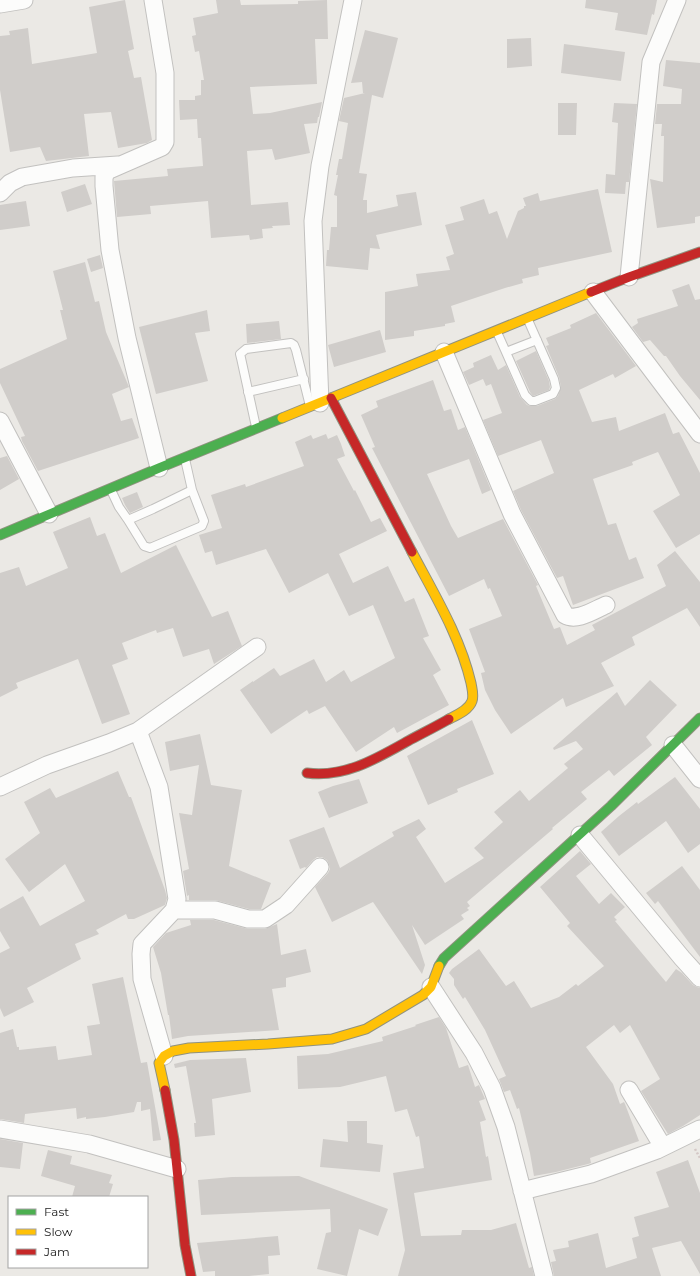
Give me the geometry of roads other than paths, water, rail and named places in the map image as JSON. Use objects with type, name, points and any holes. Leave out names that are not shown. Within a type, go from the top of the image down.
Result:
[{"type":"street","points":[[0,4],[24,0]]},
{"type":"street","points":[[153,0],[165,73],[165,142],[162,147],[107,171],[104,177],[104,186],[110,250],[127,338],[159,468]]},
{"type":"street","points":[[307,773],[316,775],[345,771],[378,757],[464,711],[472,702],[473,694],[468,671],[452,628],[321,403],[313,221],[320,166],[353,0]]},
{"type":"street","points":[[629,277],[651,62],[677,0]]},
{"type":"street","points":[[0,193],[10,183],[22,177],[73,168],[122,164]]},
{"type":"street","points":[[0,535],[159,468],[629,277],[700,252]]},
{"type":"street","points":[[593,292],[700,434]]},
{"type":"street","points":[[444,352],[512,514],[564,615],[569,618],[576,618],[606,605]]},
{"type":"street","points":[[0,421],[48,514]]},
{"type":"street","points":[[0,787],[46,765],[109,743],[138,731],[257,647]]},
{"type":"street","points":[[191,1276],[182,1232],[175,1150],[159,1063],[164,1056],[173,1051],[189,1048],[332,1039],[366,1029],[423,995],[430,986],[437,969],[444,958],[611,806],[700,718]]},
{"type":"street","points":[[138,731],[159,787],[177,899],[174,910],[142,944],[141,954],[142,978],[164,1056]]},
{"type":"street","points":[[673,745],[700,779]]},
{"type":"street","points":[[580,835],[700,978]]},
{"type":"street","points":[[174,910],[215,910],[248,919],[265,919],[286,905],[320,867]]},
{"type":"street","points":[[430,986],[474,1053],[492,1088],[506,1127],[544,1276]]},
{"type":"street","points":[[629,1090],[663,1147]]},
{"type":"street","points":[[0,1129],[90,1144],[177,1169]]},
{"type":"street","points":[[522,1190],[591,1174],[663,1147],[700,1129]]},
{"type":"lane","points":[[497,331],[527,399],[535,401],[553,394],[556,388],[528,319]]},
{"type":"lane","points":[[506,352],[537,340]]},
{"type":"lane","points":[[256,429],[240,354],[246,349],[291,343],[294,345],[304,379],[321,403]]},
{"type":"lane","points":[[248,392],[304,379]]},
{"type":"lane","points":[[110,489],[119,507],[144,546],[150,548],[202,526],[204,520],[192,490],[185,458]]},
{"type":"lane","points":[[128,520],[153,510],[192,490]]}]
